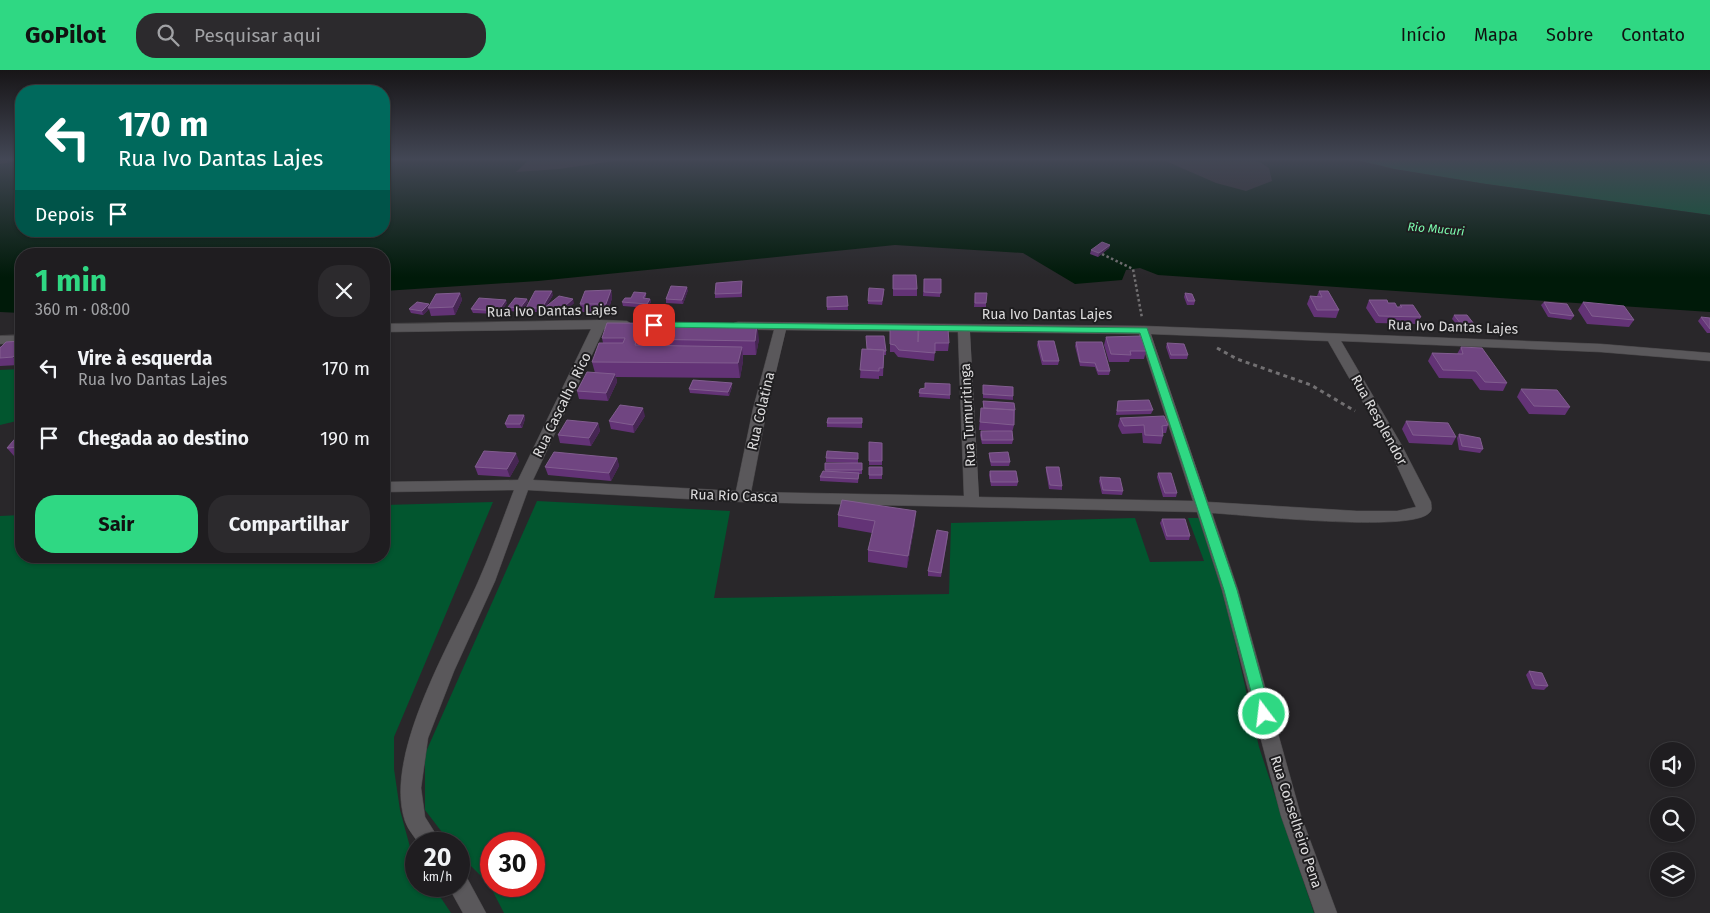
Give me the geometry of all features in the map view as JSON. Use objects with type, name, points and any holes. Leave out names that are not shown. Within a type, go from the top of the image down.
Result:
[{"type":"street","name":"Rua Cascalho Rico","points":[[424,832],[415,820],[411,788],[418,738],[445,671],[487,581],[523,485],[600,324]]},
{"type":"street","name":"Rua Ivo Dantas Lajes","points":[[390,328],[638,325]]},
{"type":"street","name":"Rua Ivo Dantas Lajes","points":[[724,326],[1144,330],[1601,348],[1710,357]]},
{"type":"street","name":"Rua Colatina","points":[[742,497],[760,409],[781,326]]},
{"type":"street","name":"Rua Tumuritinga","points":[[964,328],[972,502]]},
{"type":"street","name":"Rua Conselheiro Pena","points":[[1144,330],[1230,590],[1291,816],[1326,913]]},
{"type":"street","name":"Rua Resplendor","points":[[1333,338],[1394,444],[1424,502]]},
{"type":"street","points":[[0,340],[15,339]]},
{"type":"street","name":"Rua Rio Casca","points":[[390,487],[523,485],[742,497],[890,502],[1202,507],[1356,517],[1396,517],[1418,513],[1424,509],[1424,502]]},
{"type":"street","points":[[466,897],[475,913]]},
{"type":"path","points":[[1102,254],[1133,270],[1144,330]]},
{"type":"path","points":[[1195,333],[1224,354],[1247,364],[1274,370],[1307,383],[1351,410],[1381,423]]},
{"type":"green space","points":[[1590,198],[1710,198],[1710,215]]},
{"type":"green space","points":[[15,369],[15,421],[0,425],[0,370]]},
{"type":"green space","points":[[537,501],[730,511],[714,598],[949,594],[951,523],[1135,518],[1150,562],[1204,561],[1188,518],[1199,518],[1221,581],[1259,747],[1314,913],[504,913],[496,897],[545,897],[545,832],[480,832],[480,875],[470,865],[470,832],[442,832],[425,810],[425,754]]},
{"type":"green space","points":[[493,502],[394,737],[394,769],[400,810],[406,832],[405,897],[440,897],[451,913],[0,913],[0,516],[15,515],[15,563],[390,563],[390,505]]},
{"type":"water","name":"Rio Mucuri","points":[[0,198],[15,198],[15,237],[390,237],[390,198],[1590,198],[1710,215],[1710,312],[1158,275],[1140,268],[1126,270],[1122,280],[1075,284],[1023,253],[895,245],[538,281],[390,291],[390,248],[15,248],[15,313],[0,312]]},
{"type":"building","points":[[1102,242],[1110,245],[1099,253],[1091,250]]},
{"type":"building","points":[[893,275],[916,275],[917,289],[893,289]]},
{"type":"building","points":[[924,279],[941,279],[941,293],[924,292]]},
{"type":"building","points":[[742,281],[741,293],[715,294],[716,283]]},
{"type":"building","points":[[671,286],[687,287],[682,300],[666,299]]},
{"type":"building","points":[[869,288],[884,289],[882,301],[868,301]]},
{"type":"building","points":[[611,290],[606,304],[580,304],[585,291]]},
{"type":"building","points":[[535,291],[552,291],[542,308],[526,308]]},
{"type":"building","points":[[1319,291],[1328,291],[1339,310],[1317,310],[1310,296],[1322,297]]},
{"type":"building","points":[[634,292],[646,293],[643,298],[650,299],[647,304],[622,302],[625,298],[631,298]]},
{"type":"building","points":[[460,293],[453,307],[428,308],[436,294]]},
{"type":"building","points":[[975,293],[987,293],[986,303],[975,303]]},
{"type":"building","points":[[1185,293],[1192,294],[1195,301],[1188,301]]},
{"type":"building","points":[[559,296],[573,299],[558,312],[543,309]]},
{"type":"building","points":[[847,296],[848,306],[827,307],[827,297]]},
{"type":"building","points":[[479,298],[506,300],[498,311],[471,309]]},
{"type":"building","points":[[515,298],[527,299],[520,308],[508,307]]},
{"type":"building","points":[[1369,300],[1387,300],[1388,303],[1395,303],[1397,307],[1402,307],[1400,305],[1413,305],[1421,317],[1379,316]]},
{"type":"building","points":[[417,302],[429,304],[422,311],[409,309]]},
{"type":"building","points":[[1544,302],[1567,304],[1574,316],[1550,313]]},
{"type":"building","points":[[1583,302],[1624,306],[1634,320],[1592,316]]},
{"type":"building","points":[[1454,315],[1467,315],[1474,324],[1461,324]]},
{"type":"building","points":[[1701,317],[1710,318],[1710,329]]},
{"type":"building","points":[[607,323],[757,324],[755,341],[637,339],[635,345],[742,347],[738,363],[592,362],[599,343],[623,343],[625,338],[602,338]]},
{"type":"building","points":[[919,328],[948,329],[949,343],[935,343],[935,353],[899,350],[895,345],[890,344],[890,329],[918,329],[918,342]]},
{"type":"building","points":[[866,336],[884,336],[886,351],[867,349]]},
{"type":"building","points":[[1141,336],[1146,351],[1130,351],[1131,355],[1111,354],[1106,337]]},
{"type":"building","points":[[15,341],[15,355],[13,357],[0,358],[0,348],[6,342]]},
{"type":"building","points":[[1038,341],[1054,341],[1059,361],[1043,361]]},
{"type":"building","points":[[1076,342],[1102,342],[1110,371],[1098,371],[1095,363],[1080,362]]},
{"type":"building","points":[[1167,343],[1184,344],[1188,355],[1171,355]]},
{"type":"building","points":[[1461,347],[1482,348],[1507,383],[1485,382],[1476,371],[1443,370],[1432,353],[1463,354]]},
{"type":"building","points":[[862,349],[884,350],[883,368],[879,368],[879,371],[860,370]]},
{"type":"building","points":[[587,372],[615,374],[606,393],[577,391]]},
{"type":"building","points":[[693,380],[732,383],[728,392],[689,389]]},
{"type":"building","points":[[925,383],[950,384],[950,395],[919,393],[920,389],[925,388]]},
{"type":"building","points":[[983,385],[1013,387],[1013,396],[983,394]]},
{"type":"building","points":[[1521,389],[1557,390],[1570,407],[1534,406]]},
{"type":"building","points":[[1149,400],[1153,410],[1117,411],[1118,401]]},
{"type":"building","points":[[983,401],[1014,403],[1015,410],[984,408]]},
{"type":"building","points":[[620,405],[643,408],[633,425],[609,421]]},
{"type":"building","points":[[981,408],[1014,410],[1014,425],[980,422]]},
{"type":"building","points":[[509,415],[524,415],[520,424],[505,424]]},
{"type":"building","points":[[1164,416],[1168,425],[1162,426],[1163,436],[1145,435],[1144,425],[1124,426],[1120,418]]},
{"type":"building","points":[[828,418],[862,418],[862,423],[827,423]]},
{"type":"building","points":[[567,420],[598,423],[589,438],[558,435]]},
{"type":"building","points":[[1406,421],[1448,423],[1456,437],[1413,435]]},
{"type":"building","points":[[981,431],[1012,431],[1013,440],[982,440]]},
{"type":"building","points":[[1459,434],[1480,438],[1483,449],[1462,446]]},
{"type":"building","points":[[15,439],[15,447],[7,448]]},
{"type":"building","points":[[869,442],[882,443],[882,461],[869,461]]},
{"type":"building","points":[[484,451],[516,453],[507,469],[475,467]]},
{"type":"building","points":[[827,451],[858,453],[858,459],[826,458]]},
{"type":"building","points":[[554,452],[617,458],[609,473],[545,467]]},
{"type":"building","points":[[1008,452],[1010,462],[991,462],[989,453]]},
{"type":"building","points":[[825,463],[862,463],[862,470],[825,470]]},
{"type":"building","points":[[869,467],[882,467],[882,475],[869,475]]},
{"type":"building","points":[[1046,467],[1059,467],[1062,486],[1050,485]]},
{"type":"building","points":[[823,471],[859,473],[858,479],[820,477]]},
{"type":"building","points":[[990,471],[1016,471],[1018,482],[991,482]]},
{"type":"building","points":[[1158,473],[1171,473],[1177,493],[1165,493]]},
{"type":"building","points":[[1100,477],[1120,478],[1123,491],[1103,490]]},
{"type":"building","points":[[842,500],[916,511],[908,556],[868,550],[875,521],[838,515]]},
{"type":"building","points":[[1162,519],[1185,519],[1190,536],[1167,536]]},
{"type":"building","points":[[937,530],[948,532],[941,573],[928,571]]},
{"type":"building","points":[[1529,671],[1542,673],[1548,686],[1535,685]]},
{"type":"route","points":[[654,325],[1144,330],[1186,462],[1230,590],[1264,714]]}]
